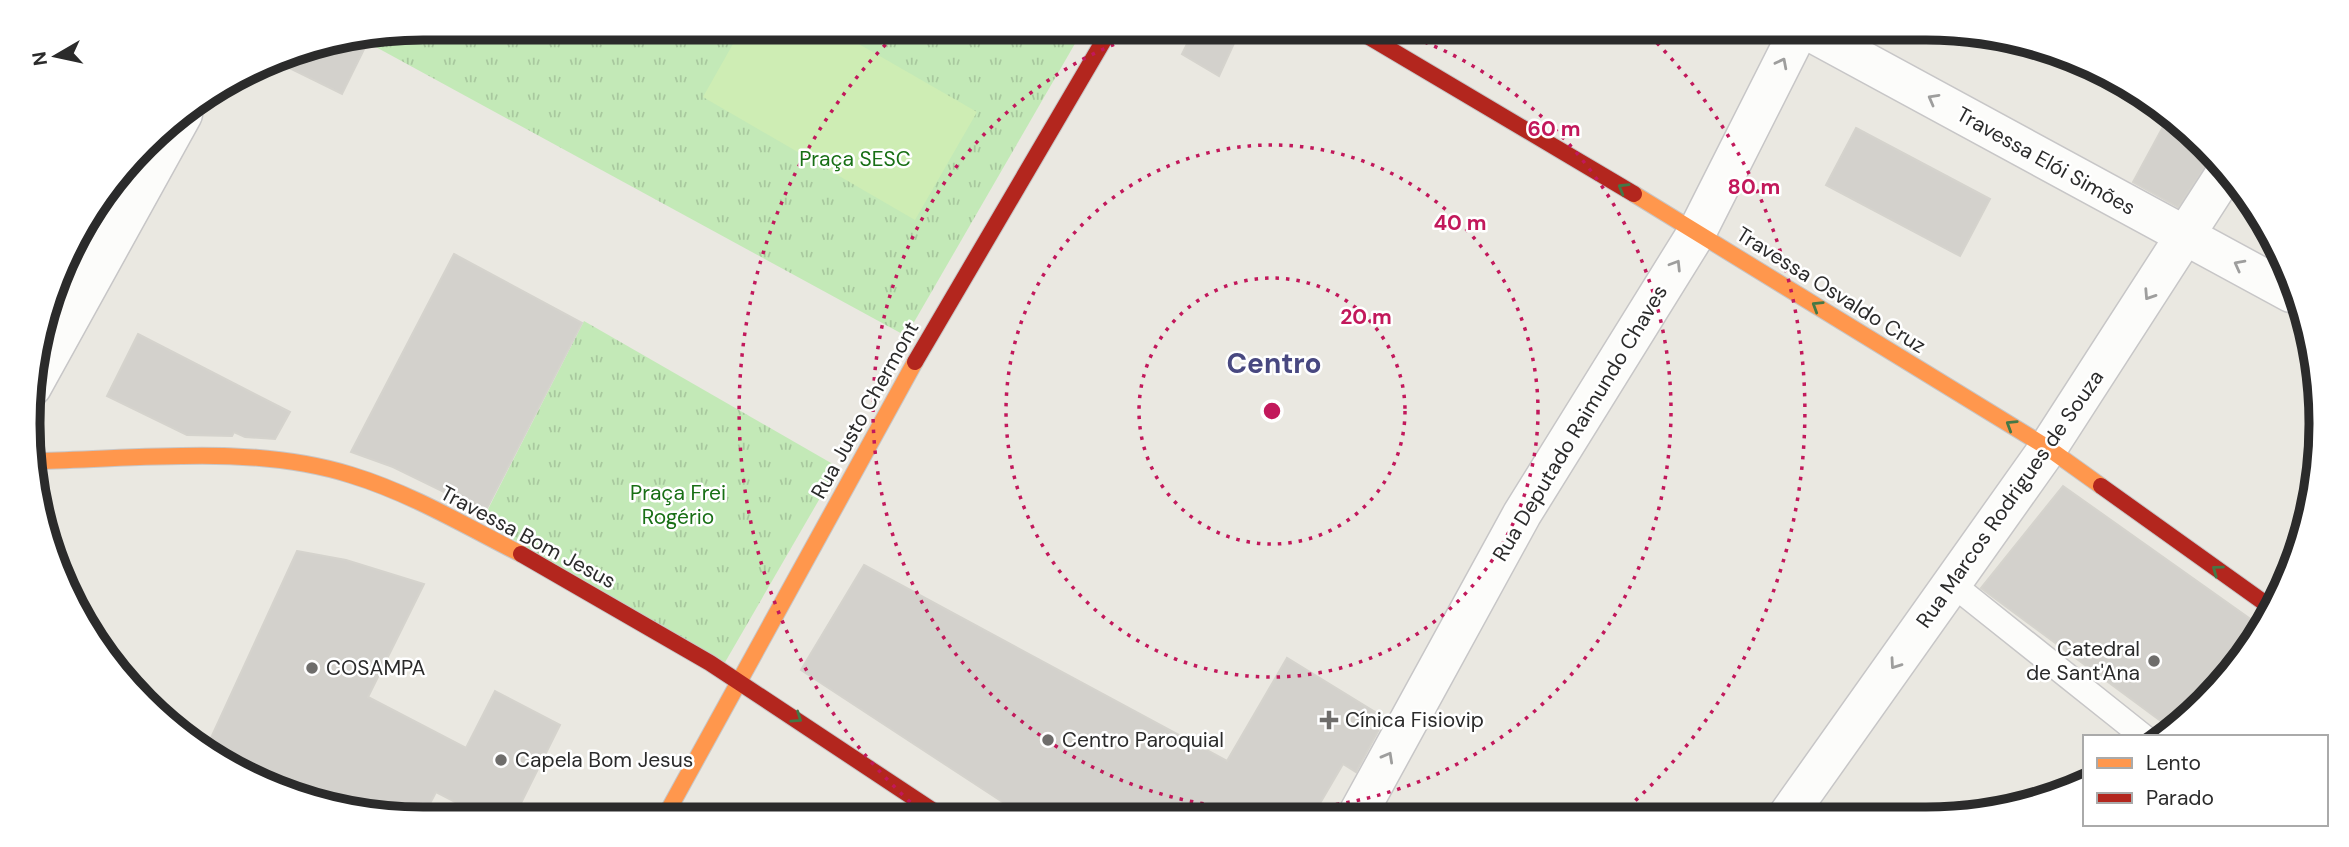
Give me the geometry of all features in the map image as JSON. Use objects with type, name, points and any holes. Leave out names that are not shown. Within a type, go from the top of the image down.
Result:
[{"type":"street","name":"Rua Justo Chermont","points":[[670,807],[926,341],[1104,40]]},
{"type":"street","name":"Travessa Osvaldo Cruz","points":[[1374,40],[1697,232],[2048,448],[2264,602]]},
{"type":"street","name":"Rua Deputado Raimundo Chaves","points":[[1361,807],[1522,514],[1697,232],[1795,40]]},
{"type":"street","name":"Travessa Elói Simões","points":[[1823,40],[2284,290]]},
{"type":"street","points":[[46,362],[172,134]]},
{"type":"street","name":"Rua Marcos Rodrigues de Souza","points":[[1793,807],[2048,448],[2221,180]]},
{"type":"street","name":"Travessa Bom Jesus","points":[[42,461],[243,460],[336,470],[382,486],[524,554],[741,680],[928,807]]},
{"type":"lane","points":[[1951,583],[2141,735]]},
{"type":"green space","name":"Praça SESC","points":[[424,40],[1077,40],[906,336],[371,44]]},
{"type":"green space","points":[[735,40],[852,40],[977,112],[915,220],[703,97]]},
{"type":"green space","name":"Praça Frei Rogério","points":[[584,321],[838,467],[724,664],[482,521]]},
{"type":"building","points":[[1189,40],[1236,40],[1219,76],[1182,54]]},
{"type":"building","points":[[366,45],[342,94],[285,66],[324,53]]},
{"type":"building","points":[[2165,124],[2207,164],[2178,207],[2133,182]]},
{"type":"building","points":[[1856,128],[1990,199],[1960,256],[1826,185]]},
{"type":"building","points":[[454,254],[582,323],[485,512],[393,467],[351,452]]},
{"type":"building","points":[[138,334],[290,412],[275,439],[245,437],[234,432],[232,436],[187,435],[107,396]]},
{"type":"building","points":[[2063,486],[2253,621],[2214,676],[2164,724],[1981,588]]},
{"type":"building","name":"COSAMPA","points":[[297,551],[346,560],[424,584],[368,697],[466,748],[495,691],[560,725],[519,807],[465,807],[436,792],[428,807],[373,803],[324,794],[277,778],[210,741]]},
{"type":"building","name":"Centro Paroquial","points":[[864,565],[1227,761],[1287,658],[1385,718],[1356,772],[1343,764],[1318,807],[1010,807],[801,670]]},
{"type":"traffic: slow","points":[[1634,194],[2048,448],[2101,486]]},
{"type":"traffic: slow","points":[[670,807],[915,362]]},
{"type":"traffic: slow","points":[[42,461],[235,456],[313,465],[395,491],[521,554]]},
{"type":"traffic: jam","points":[[915,362],[1104,40]]},
{"type":"traffic: jam","points":[[1374,40],[1634,194]]},
{"type":"traffic: jam","points":[[2101,486],[2264,602]]},
{"type":"traffic: jam","points":[[521,554],[710,663],[927,807]]},
{"type":"place","name":"Catedral de Sant'Ana","points":[[2154,661]]},
{"type":"place","name":"COSAMPA","points":[[312,668]]},
{"type":"place","name":"Cínica Fisiovip","points":[[1329,720]]},
{"type":"place","name":"Centro Paroquial","points":[[1048,740]]},
{"type":"place","name":"Capela Bom Jesus","points":[[501,760]]},
{"type":"district","name":"Centro","points":[[1274,363]]}]
